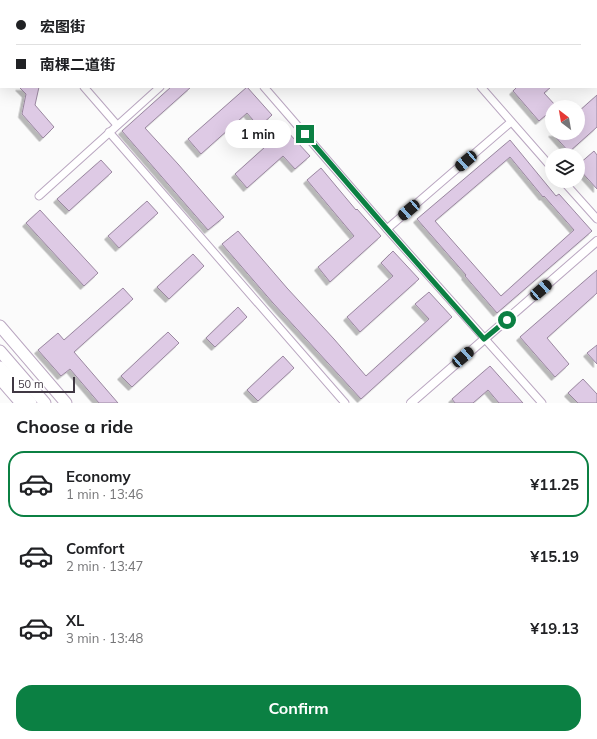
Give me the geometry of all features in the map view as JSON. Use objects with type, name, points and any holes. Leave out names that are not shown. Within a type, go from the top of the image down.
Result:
[{"type":"highway","points":[[0,326],[66,403]]},
{"type":"highway","points":[[0,351],[45,403]]},
{"type":"highway","points":[[0,367],[31,403]]},
{"type":"highway","points":[[0,379],[21,403]]},
{"type":"street","points":[[85,88],[117,125]]},
{"type":"street","points":[[39,196],[159,88]]},
{"type":"street","points":[[265,88],[387,229],[542,403]]},
{"type":"street","points":[[482,88],[545,160]]},
{"type":"street","points":[[387,229],[511,122]]},
{"type":"street","points":[[109,132],[346,403]]},
{"type":"street","points":[[569,188],[597,219]]},
{"type":"street","points":[[411,403],[597,241]]},
{"type":"building","points":[[20,88],[39,88],[35,105],[54,127],[43,138],[22,114],[26,94]]},
{"type":"building","points":[[170,88],[190,88],[145,128],[224,217],[208,230],[122,131]]},
{"type":"building","points":[[246,88],[248,88],[272,115],[259,127],[247,113],[201,154],[188,139]]},
{"type":"building","points":[[516,88],[550,88],[544,93],[550,100],[545,100],[545,116],[539,121],[513,91]]},
{"type":"building","points":[[597,95],[597,127],[585,138],[585,106]]},
{"type":"building","points":[[285,129],[310,156],[295,169],[283,156],[247,188],[235,174]]},
{"type":"building","points":[[510,140],[545,183],[545,188],[549,188],[556,196],[559,194],[592,231],[497,313],[465,276],[466,275],[417,219]],"holes":[[[510,157],[543,197],[544,196],[574,230],[501,296],[435,221]]]},
{"type":"building","points":[[558,140],[582,140],[573,148],[565,148]]},
{"type":"building","points":[[594,151],[597,155],[597,189],[585,176],[585,159]]},
{"type":"building","points":[[101,160],[112,172],[69,211],[57,199]]},
{"type":"building","points":[[321,168],[356,210],[357,209],[381,236],[330,282],[318,267],[354,236],[307,180]]},
{"type":"building","points":[[147,201],[158,213],[119,248],[108,236]]},
{"type":"building","points":[[40,210],[98,273],[84,286],[26,223]]},
{"type":"building","points":[[238,231],[366,376],[429,319],[415,304],[429,292],[452,317],[361,399],[273,303],[222,244]]},
{"type":"building","points":[[393,251],[419,279],[360,332],[347,317],[393,276],[381,263]]},
{"type":"building","points":[[193,254],[204,266],[169,299],[157,287]]},
{"type":"building","points":[[597,270],[597,293],[547,338],[569,364],[555,377],[520,337]]},
{"type":"building","points":[[123,288],[133,299],[74,352],[118,403],[99,403],[70,369],[61,376],[38,350],[58,333],[64,340]]},
{"type":"building","points":[[238,307],[247,317],[215,347],[206,338]]},
{"type":"building","points":[[168,332],[179,343],[132,387],[121,376]]},
{"type":"building","points":[[597,345],[597,364],[587,353]]},
{"type":"building","points":[[283,356],[294,368],[258,401],[247,390]]},
{"type":"building","points":[[490,366],[523,403],[499,403],[488,390],[473,403],[455,403],[452,399]]},
{"type":"building","points":[[583,379],[597,394],[597,403],[578,403],[568,393]]},
{"type":"route","points":[[305,134],[484,339],[507,320]]}]
